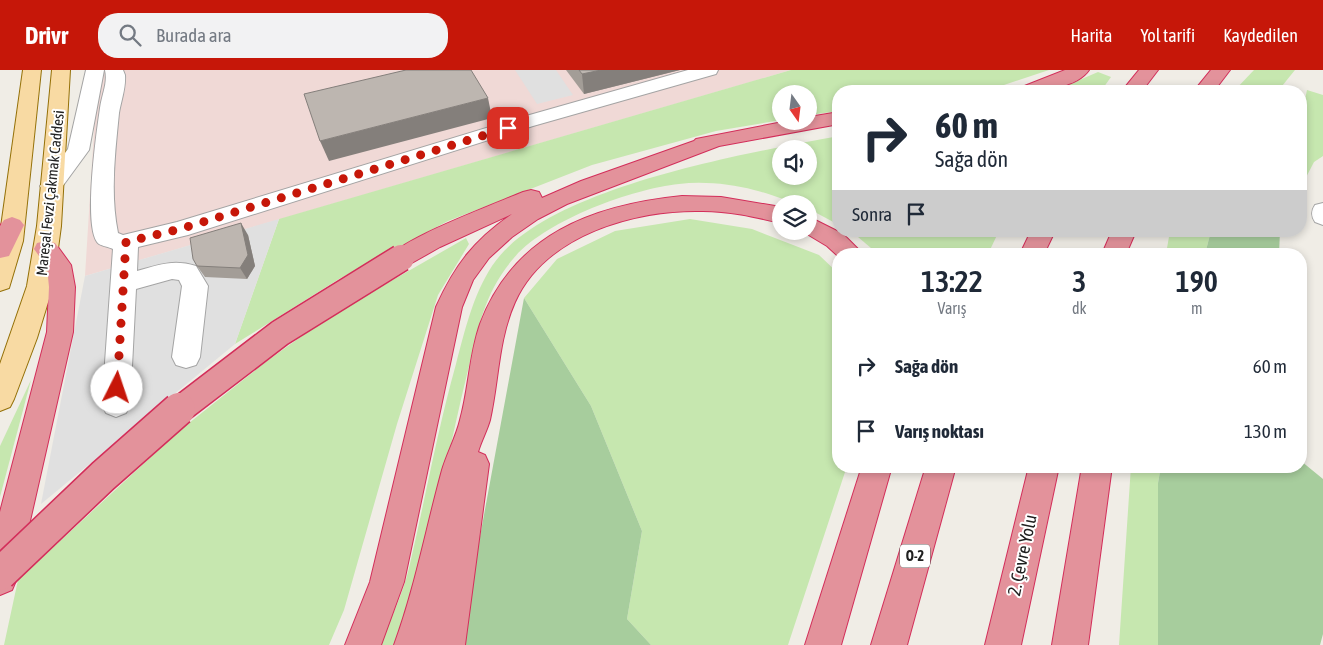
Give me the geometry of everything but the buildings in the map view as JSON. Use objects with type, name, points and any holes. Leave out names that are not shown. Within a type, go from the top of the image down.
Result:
[{"type":"highway","points":[[1046,85],[1080,70]]},
{"type":"highway","points":[[1137,85],[1149,70]]},
{"type":"highway","points":[[1209,85],[1221,70]]},
{"type":"highway","points":[[0,574],[146,438],[210,384],[305,315],[401,258],[465,226],[552,189],[636,160],[720,139],[832,119]]},
{"type":"highway","points":[[363,645],[387,582],[442,334],[453,294],[466,270],[498,235],[548,204],[602,181],[720,139]]},
{"type":"highway","points":[[412,645],[424,614],[462,454],[474,422],[486,352],[494,320],[506,294],[518,275],[537,254],[560,238],[596,221],[636,210],[680,203],[723,202],[772,213]]},
{"type":"highway","points":[[0,250],[12,225]]},
{"type":"highway","points":[[817,230],[844,248]]},
{"type":"highway","points":[[0,580],[60,332],[62,287],[59,265],[46,249]]},
{"type":"highway","points":[[447,645],[471,495],[476,442],[474,422]]},
{"type":"highway","points":[[823,645],[875,473]]},
{"type":"highway","name":"O-2","points":[[889,645],[939,473]]},
{"type":"highway","name":"2. Çevre Yolu","points":[[1003,645],[1042,473]]},
{"type":"highway","points":[[1070,645],[1096,473]]},
{"type":"highway","points":[[1084,562],[1090,645]]},
{"type":"main road","name":"Mareşal Fevzi Çakmak Caddesi","points":[[0,282],[7,259],[26,130],[32,70]]},
{"type":"main road","name":"Mareşal Fevzi Çakmak Caddesi","points":[[0,399],[27,329],[40,286],[46,249],[61,70]]},
{"type":"street","points":[[51,186],[78,150],[95,70]]},
{"type":"street","points":[[114,70],[116,84],[110,105],[104,173],[104,227],[107,238],[126,242],[180,229],[592,98],[709,70]]},
{"type":"street","points":[[1323,210],[1323,217]]},
{"type":"street","points":[[116,405],[126,242]]},
{"type":"street","points":[[124,283],[172,270],[187,272],[195,286],[186,357]]},
{"type":"shaded area","points":[[88,70],[791,70],[85,276],[95,115]]},
{"type":"shaded area","points":[[515,70],[556,70],[573,95],[537,104]]},
{"type":"shaded area","points":[[279,219],[235,344],[41,504],[85,276]]},
{"type":"green space","points":[[791,70],[1049,70],[1004,85],[832,85],[832,112],[818,114],[818,85],[772,85],[772,122],[716,131],[592,165],[448,221],[339,279],[235,344],[279,219]]},
{"type":"green space","points":[[1254,70],[1295,70],[1283,85],[1240,85]]},
{"type":"green space","points":[[1098,72],[1111,77],[1105,85],[1068,85]]},
{"type":"green space","points":[[1307,90],[1323,95],[1323,156],[1314,162],[1307,175]]},
{"type":"green space","points":[[832,137],[832,221],[817,213],[817,195],[772,195],[736,186],[688,183],[637,192],[590,209],[545,232],[527,245],[503,271],[484,310],[461,399],[435,517],[399,645],[380,645],[406,578],[443,415],[466,326],[485,277],[492,266],[518,238],[556,215],[601,195],[651,178],[772,149],[772,185],[817,185],[817,140]]},
{"type":"green space","points":[[690,219],[752,229],[772,237],[772,240],[780,240],[819,255],[832,267],[832,473],[845,473],[788,645],[651,645],[627,619],[642,531],[591,406],[524,298],[557,259],[615,231]]},
{"type":"green space","points":[[858,237],[996,237],[991,248],[871,248]]},
{"type":"green space","points":[[1169,237],[1209,237],[1207,248],[1167,248]]},
{"type":"green space","points":[[1209,237],[1280,237],[1279,248],[1207,248]]},
{"type":"green space","points":[[466,238],[469,244],[438,295],[397,424],[344,610],[329,645],[4,645],[18,580],[179,431],[267,361],[330,316]]},
{"type":"green space","points":[[524,298],[591,406],[642,531],[627,619],[651,645],[460,645]]},
{"type":"green space","points":[[31,380],[0,497],[0,446]]},
{"type":"green space","points":[[1307,466],[1323,479],[1323,634],[1320,645],[1158,645],[1158,483],[1160,473],[1307,473]]},
{"type":"green space","points":[[1131,473],[1160,473],[1158,483],[1158,645],[1119,645]]},
{"type":"route","points":[[117,388],[126,242],[180,229],[508,128]]}]
